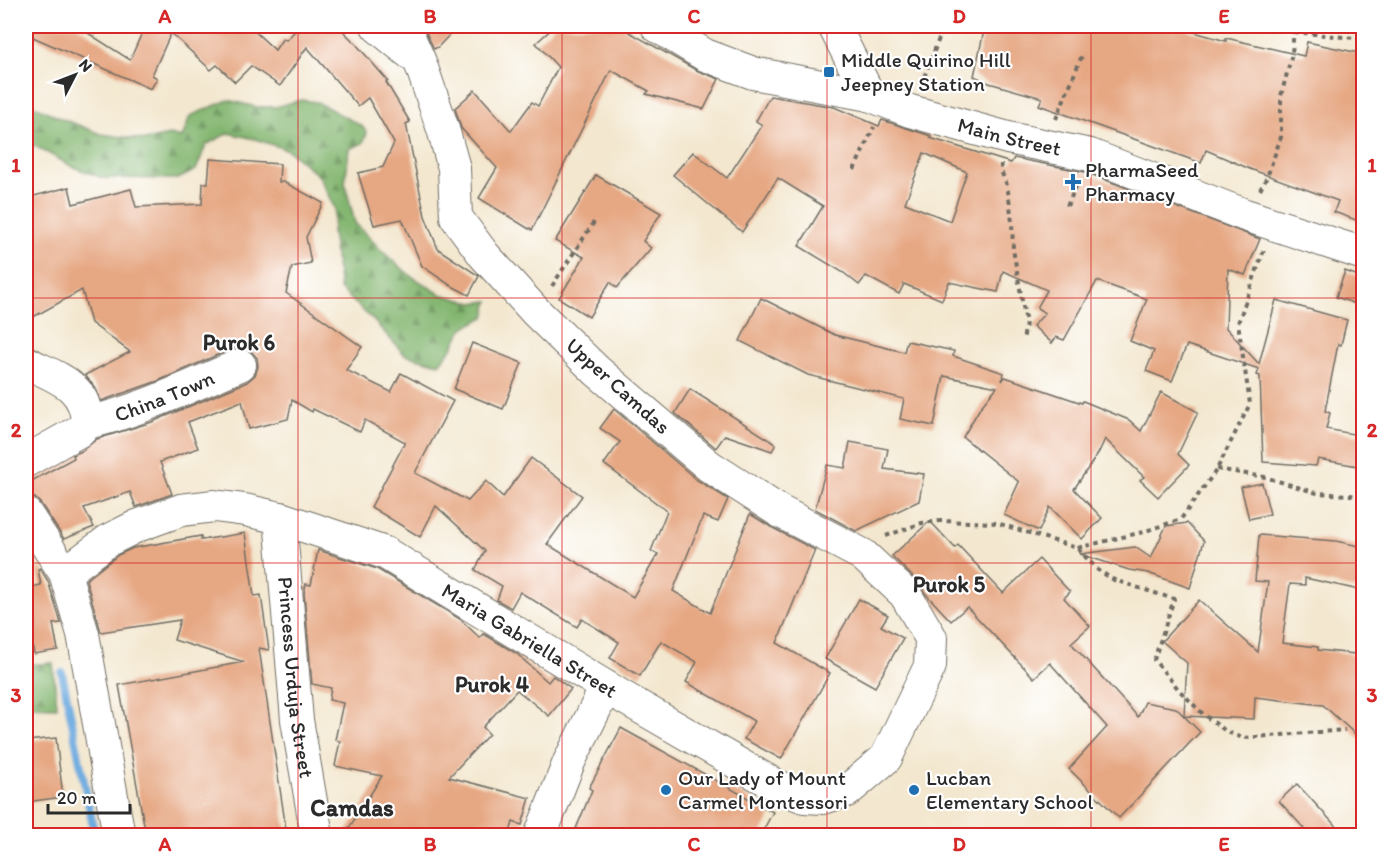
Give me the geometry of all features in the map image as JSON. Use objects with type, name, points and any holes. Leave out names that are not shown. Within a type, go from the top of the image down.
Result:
[{"type":"street","points":[[377,26],[420,62]]},
{"type":"street","name":"Upper Camdas","points":[[404,26],[420,62],[454,168],[456,217],[484,255],[536,312],[597,371],[709,466],[779,511],[863,555],[905,594],[931,638],[930,666]]},
{"type":"street","name":"Main Street","points":[[657,26],[705,55],[753,73],[877,98],[910,111],[1008,138],[1090,155],[1245,215],[1364,254]]},
{"type":"street","points":[[834,26],[877,98]]},
{"type":"street","points":[[26,362],[68,384],[79,393],[87,412],[87,423],[81,430],[26,461]]},
{"type":"street","name":"China Town","points":[[87,423],[148,403],[240,365]]},
{"type":"street","name":"Maria Gabriella Street","points":[[65,573],[109,540],[137,526],[181,510],[214,506],[280,518],[385,553],[606,687],[775,785],[804,796],[823,798],[847,791],[886,758],[930,666]]},
{"type":"street","points":[[26,514],[65,573],[82,634],[119,836]]},
{"type":"street","name":"Princess Urduja Street","points":[[280,518],[297,720],[317,836]]},
{"type":"street","points":[[540,836],[569,762],[606,687]]},
{"type":"path","points":[[920,88],[943,28],[940,26]]},
{"type":"path","points":[[1245,215],[1267,177],[1281,136],[1281,96],[1292,54],[1294,26]]},
{"type":"path","points":[[1294,32],[1364,39]]},
{"type":"path","points":[[1045,145],[1083,52]]},
{"type":"path","points":[[854,170],[877,98]]},
{"type":"path","points":[[1008,138],[1002,157],[1001,171],[1010,198],[1013,249],[1026,323],[1023,341]]},
{"type":"path","points":[[536,312],[596,219]]},
{"type":"path","points":[[1077,548],[1143,532],[1181,519],[1217,470],[1250,405],[1238,323],[1264,248]]},
{"type":"path","points":[[1217,470],[1265,477],[1317,494],[1364,496]]},
{"type":"path","points":[[882,538],[922,523],[941,521],[997,523],[1077,548],[1098,570],[1114,580],[1174,599],[1154,660],[1203,714],[1227,732],[1243,738],[1345,730]]},
{"type":"green space","points":[[228,100],[256,107],[275,107],[301,100],[317,102],[362,126],[367,133],[363,143],[349,149],[345,184],[355,223],[384,253],[411,276],[440,294],[473,303],[489,301],[485,317],[463,328],[452,348],[439,364],[405,355],[340,289],[332,232],[335,209],[319,176],[288,150],[228,133],[206,145],[196,170],[178,179],[103,178],[73,167],[26,141],[26,104],[29,103],[101,134],[145,140],[170,135],[182,138],[190,116]]},
{"type":"green space","points":[[53,663],[57,707],[26,706],[26,665]]},
{"type":"building","points":[[26,26],[77,26],[130,60],[145,26],[249,26],[275,50],[283,38],[286,40],[294,32],[289,26],[338,26],[388,81],[386,82],[410,122],[406,124],[425,216],[438,249],[479,276],[469,295],[422,266],[402,219],[374,225],[358,173],[383,167],[394,143],[368,98],[358,106],[307,47],[280,86],[251,66],[235,82],[217,65],[211,70],[171,33],[152,75],[157,78],[151,89],[26,34]]},
{"type":"building","points":[[423,26],[458,26],[434,49]]},
{"type":"building","points":[[555,26],[622,26],[696,70],[719,79],[704,109],[646,94],[649,91],[611,70],[532,230],[479,198],[497,168],[461,128],[455,108],[475,90],[511,131],[532,102],[538,106],[558,67],[536,43]]},
{"type":"building","points":[[985,26],[1173,26],[1226,41],[1226,38],[1304,56],[1307,42],[1364,54],[1364,223],[1334,212],[1338,201],[1250,169],[1206,150],[1201,163],[1039,105],[1042,98],[989,83],[974,76]]},
{"type":"building","points":[[770,96],[834,107],[879,126],[882,120],[931,136],[930,138],[1011,163],[1014,158],[1085,172],[1260,239],[1245,275],[1228,269],[1226,328],[1259,364],[1276,300],[1347,320],[1341,345],[1338,344],[1325,411],[1330,413],[1326,429],[1364,436],[1364,467],[1318,459],[1316,466],[1263,462],[1260,376],[1257,375],[1259,369],[1187,345],[1172,381],[1146,371],[1154,351],[1130,341],[1147,299],[1097,281],[1064,340],[1056,337],[1052,343],[1033,326],[1045,313],[1037,308],[1047,290],[1003,271],[998,292],[949,282],[942,300],[904,284],[899,294],[866,276],[859,285],[844,273],[799,246],[823,206],[778,178],[742,232],[673,175],[693,152],[727,178],[762,125],[756,121]],"holes":[[[924,153],[967,172],[950,221],[905,203]]]},
{"type":"building","points":[[210,159],[280,164],[279,182],[284,182],[323,203],[306,237],[311,263],[292,267],[286,293],[362,347],[346,370],[391,392],[401,373],[453,401],[415,473],[468,501],[486,481],[503,497],[531,458],[582,496],[547,544],[633,597],[658,554],[651,551],[667,511],[604,464],[620,442],[600,428],[614,409],[697,480],[728,499],[718,522],[703,516],[673,591],[710,613],[750,514],[815,550],[777,643],[830,673],[781,759],[744,739],[754,721],[686,682],[697,662],[661,641],[640,676],[610,658],[619,642],[582,619],[577,627],[520,592],[511,608],[497,600],[502,586],[475,570],[485,551],[436,506],[420,537],[371,507],[405,442],[365,420],[360,432],[313,409],[312,412],[292,400],[288,419],[249,429],[242,401],[188,422],[198,448],[160,462],[172,494],[136,507],[130,492],[84,508],[94,527],[64,539],[41,504],[35,498],[29,497],[26,484],[74,458],[73,455],[84,450],[97,439],[152,422],[247,382],[255,375],[258,367],[257,358],[243,347],[233,348],[158,381],[101,401],[96,389],[85,375],[130,352],[91,323],[82,290],[26,321],[26,198],[69,187],[73,204],[131,189],[136,207],[202,204],[203,183],[208,183]]},
{"type":"building","points":[[596,175],[661,213],[643,241],[651,248],[617,288],[610,282],[589,317],[559,298],[584,257],[555,241]]},
{"type":"building","points":[[1345,271],[1364,278],[1364,307],[1336,297]]},
{"type":"building","points":[[761,298],[835,335],[904,352],[907,341],[954,351],[953,356],[1004,373],[1002,381],[1005,377],[1082,403],[1083,401],[1129,420],[1141,431],[1161,392],[1198,412],[1178,454],[1189,465],[1158,497],[1140,480],[1144,477],[1105,439],[1074,489],[1102,518],[1082,539],[1050,507],[1039,531],[1004,515],[1019,482],[963,437],[980,408],[997,387],[944,376],[934,426],[900,419],[904,399],[808,375],[740,341]]},
{"type":"building","points":[[472,343],[522,363],[503,409],[454,389]]},
{"type":"building","points":[[690,389],[776,444],[772,451],[725,435],[716,448],[675,413]]},
{"type":"building","points":[[850,442],[888,449],[884,469],[924,474],[919,501],[856,531],[815,509],[827,465],[845,468]]},
{"type":"building","points":[[1262,483],[1270,514],[1249,519],[1241,487]]},
{"type":"building","points":[[930,521],[955,548],[958,545],[1003,593],[1039,559],[1070,592],[1064,598],[1090,626],[1071,643],[1138,717],[1145,702],[1176,708],[1200,732],[1119,818],[1069,769],[1107,727],[1050,663],[1034,678],[967,607],[951,621],[892,556]]},
{"type":"building","points":[[1187,523],[1204,541],[1190,588],[1148,573],[1129,570],[1080,554],[1135,547],[1151,558],[1166,526]]},
{"type":"building","points":[[245,533],[254,596],[261,595],[269,650],[259,648],[287,836],[146,836],[119,685],[244,662],[174,640],[180,620],[101,632],[86,580],[118,555],[133,548],[201,536],[201,540]]},
{"type":"building","points":[[1259,535],[1336,541],[1364,547],[1364,591],[1305,578],[1305,585],[1290,584],[1282,643],[1364,655],[1364,742],[1323,705],[1255,697],[1254,719],[1184,716],[1187,663],[1162,641],[1199,600],[1258,652],[1268,582],[1255,581]]},
{"type":"building","points":[[318,550],[377,569],[460,619],[480,638],[484,634],[517,654],[548,682],[553,676],[571,689],[549,716],[517,690],[483,727],[489,734],[449,777],[530,798],[522,825],[513,822],[509,836],[344,836],[382,776],[335,766],[340,741],[335,740],[343,703],[329,700],[331,688],[312,684],[304,593],[306,584],[311,585]]},
{"type":"building","points":[[40,568],[48,581],[61,623],[53,624],[58,650],[34,654],[26,613],[26,588],[41,585],[38,569]]},
{"type":"building","points":[[859,599],[888,615],[881,626],[903,638],[875,687],[825,659]]},
{"type":"building","name":"Our Lady of Mount Carmel Montessori","points":[[621,728],[773,812],[760,836],[573,836],[592,790],[589,788]]},
{"type":"building","points":[[56,738],[63,797],[26,802],[26,741]]},
{"type":"building","points":[[1297,784],[1345,836],[1311,836],[1279,801]]},
{"type":"waterway","points":[[62,673],[95,836]]},
{"type":"place","name":"Middle Quirino Hill Jeepney Station","points":[[829,72]]},
{"type":"place","name":"PharmaSeed Pharmacy","points":[[1073,182]]},
{"type":"place","name":"Our Lady of Mount Carmel Montessori","points":[[666,790]]},
{"type":"place","name":"Lucban Elementary School","points":[[914,790]]},
{"type":"district","name":"Purok 6","points":[[239,342]]},
{"type":"district","name":"Purok 5","points":[[949,584]]},
{"type":"district","name":"Purok 4","points":[[492,684]]},
{"type":"district","name":"Camdas","points":[[352,808]]}]
